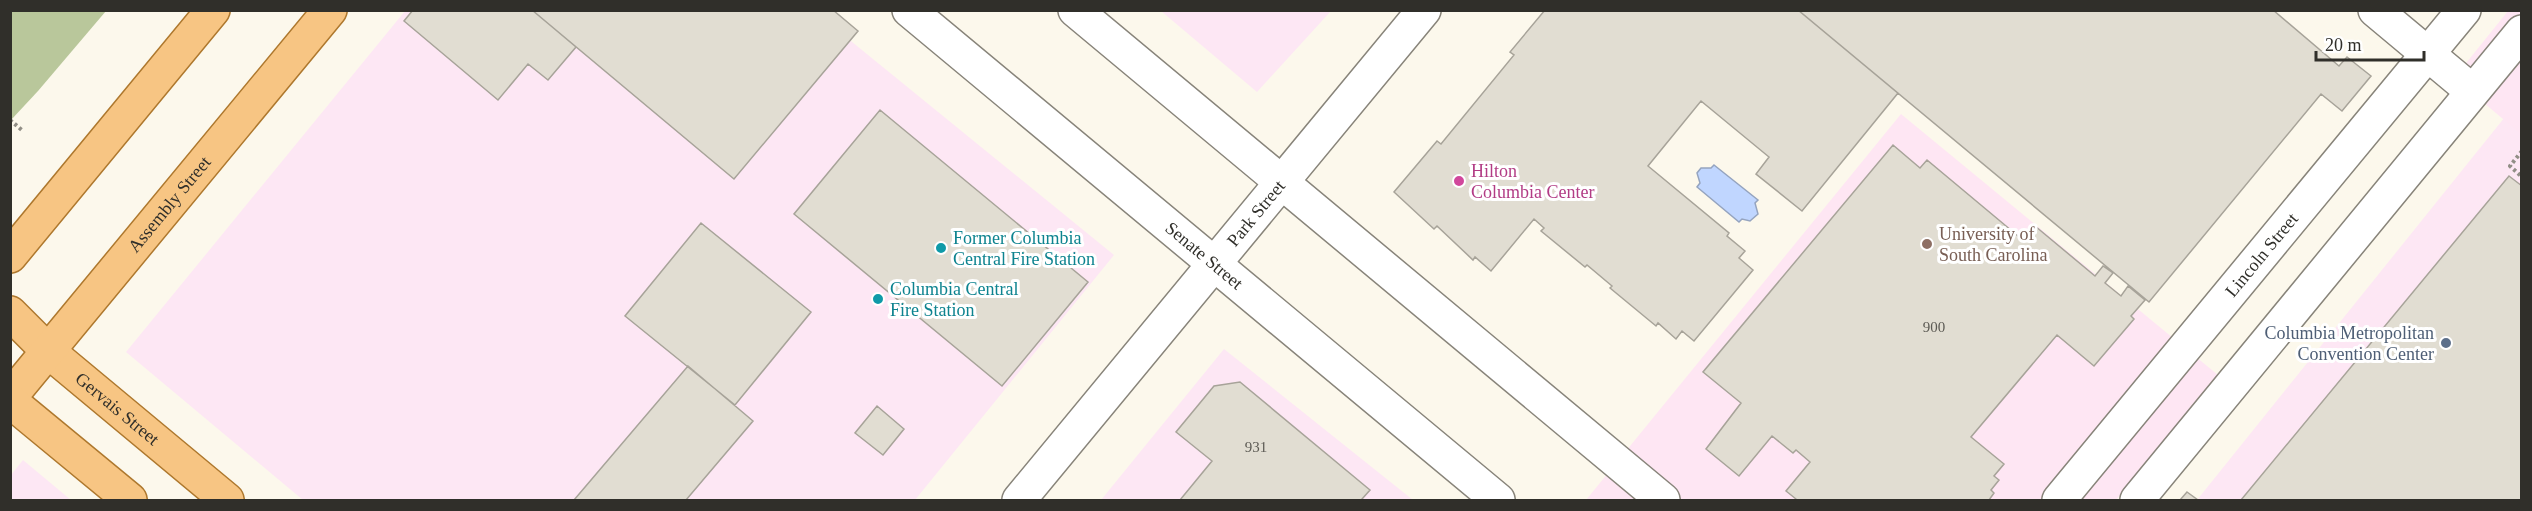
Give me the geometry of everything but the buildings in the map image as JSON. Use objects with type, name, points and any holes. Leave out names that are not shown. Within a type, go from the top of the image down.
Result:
[{"type":"main road","points":[[10,256],[213,10]]},
{"type":"main road","name":"Assembly Street","points":[[10,399],[330,10]]},
{"type":"main road","name":"Gervais Street","points":[[10,313],[48,351],[227,501]]},
{"type":"main road","points":[[10,399],[130,501]]},
{"type":"street","name":"Senate Street","points":[[909,10],[1498,501]]},
{"type":"street","points":[[1075,10],[1282,183],[1645,495]]},
{"type":"street","name":"Park Street","points":[[1019,501],[1424,10]]},
{"type":"street","points":[[2375,10],[2472,92]]},
{"type":"street","name":"Lincoln Street","points":[[2059,501],[2464,10]]},
{"type":"street","points":[[2137,501],[2522,32]]},
{"type":"path","points":[[10,120],[23,131]]},
{"type":"path","points":[[2522,151],[2510,166],[2522,177]]},
{"type":"shaded area","points":[[405,11],[814,11],[1114,255],[915,500],[303,500],[126,352]]},
{"type":"shaded area","points":[[1161,11],[1331,11],[1257,92]]},
{"type":"shaded area","points":[[2508,11],[2521,11],[2521,134],[2454,78]]},
{"type":"shaded area","name":"Columbia Metropolitan Convention Center","points":[[2521,97],[2521,500],[2197,500]]},
{"type":"shaded area","name":"University of South Carolina","points":[[1901,114],[2218,375],[2116,500],[1586,500]]},
{"type":"shaded area","points":[[1224,349],[1413,500],[1101,500]]},
{"type":"shaded area","points":[[23,460],[71,500],[11,500],[11,475]]},
{"type":"green space","points":[[11,10],[106,11],[11,120]]},
{"type":"water","points":[[1714,165],[1758,200],[1755,203],[1758,214],[1750,221],[1742,219],[1739,222],[1697,187],[1700,183],[1697,173],[1701,168],[1711,168]]},
{"type":"place","name":"Hilton Columbia Center","points":[[1459,181]]},
{"type":"place","name":"University of South Carolina","points":[[1927,244]]},
{"type":"place","name":"Former Columbia Central Fire Station","points":[[941,248]]},
{"type":"place","name":"Columbia Central Fire Station","points":[[878,299]]},
{"type":"place","name":"Columbia Metropolitan Convention Center","points":[[2446,343]]}]
